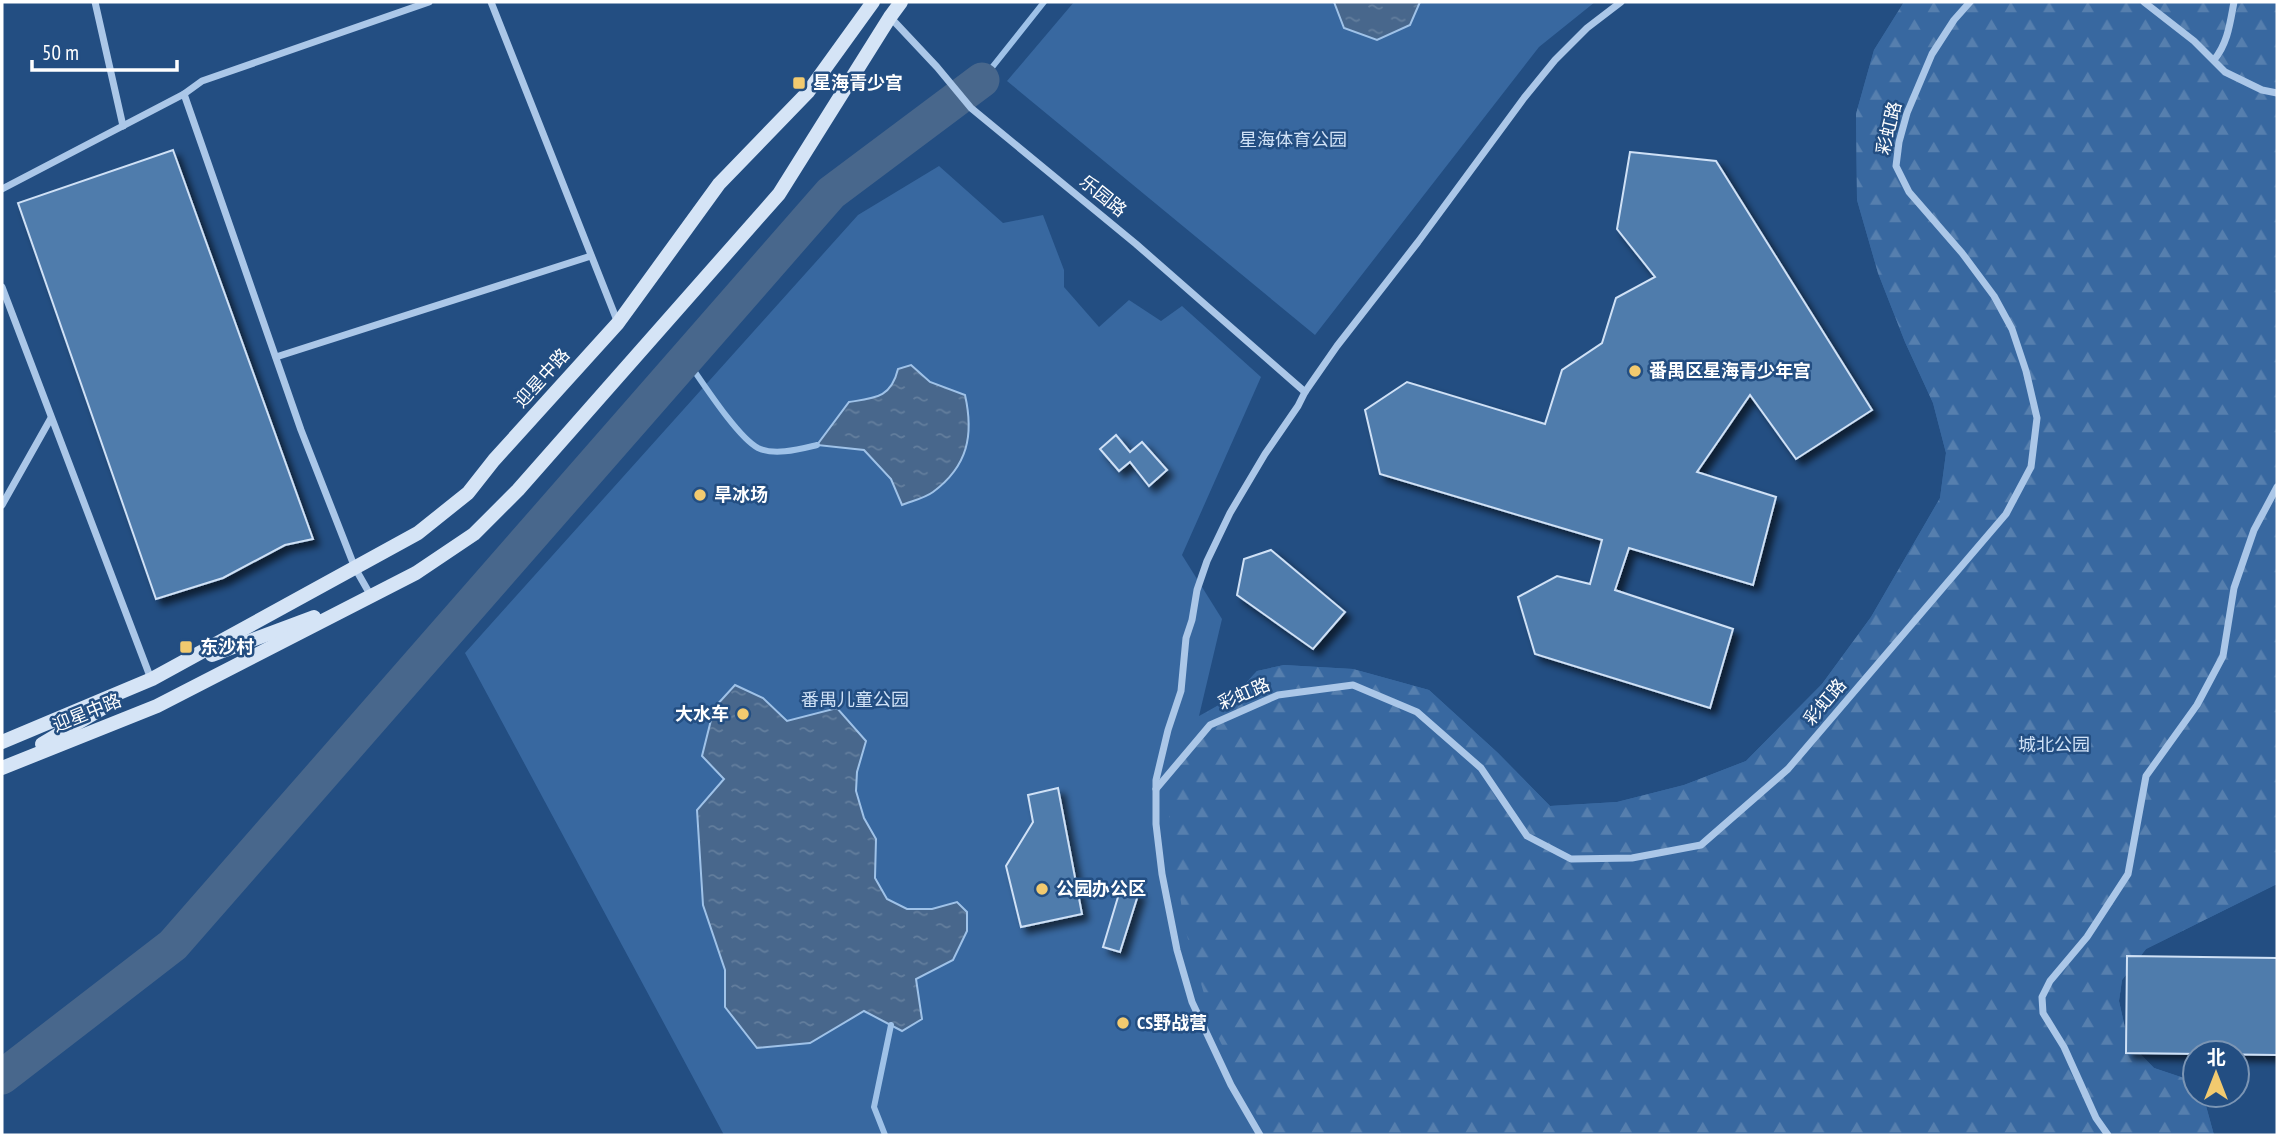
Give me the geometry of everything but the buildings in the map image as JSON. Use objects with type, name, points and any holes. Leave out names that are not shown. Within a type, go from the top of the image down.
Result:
[{"type":"street","points":[[95,2],[123,125]]},
{"type":"street","points":[[2,189],[184,94],[202,81],[429,2]]},
{"type":"street","points":[[491,2],[618,323]]},
{"type":"street","name":"迎星中路","points":[[2,760],[25,754],[152,679],[418,533],[468,493],[494,460],[618,323],[719,184],[808,92],[873,2]]},
{"type":"street","name":"迎星中路","points":[[2,768],[157,706],[416,573],[474,534],[518,490],[779,194],[901,2]]},
{"type":"street","points":[[1260,1135],[1231,1085],[1192,1002],[1162,874],[1156,824],[1156,780],[1181,691],[1186,638],[1192,620],[1196,590],[1230,513],[1265,454],[1298,406],[1304,392],[1337,345],[1418,242],[1539,79],[1587,27],[1621,2]]},
{"type":"street","name":"彩虹路","points":[[1156,789],[1210,725],[1278,695],[1353,685],[1417,712],[1481,768],[1527,836],[1571,859],[1632,858],[1701,845],[1788,769],[2006,514],[2031,467],[2037,418],[2026,371],[2012,330],[1994,296],[1962,253],[1909,192],[1896,166],[1907,113],[1932,54],[1954,20],[1970,2]]},
{"type":"street","points":[[2144,2],[2194,41],[2225,72],[2262,90],[2277,93]]},
{"type":"street","points":[[2214,60],[2227,39],[2234,2]]},
{"type":"street","name":"乐园路","points":[[890,17],[971,107],[1136,244],[1304,392]]},
{"type":"street","points":[[184,94],[301,430],[355,568],[372,596]]},
{"type":"street","points":[[276,357],[591,256]]},
{"type":"street","points":[[2,287],[152,679]]},
{"type":"street","points":[[2,505],[51,418]]},
{"type":"street","points":[[2108,1135],[2096,1118],[2064,1047],[2043,1013],[2042,997],[2050,981],[2087,937],[2128,874],[2146,776],[2197,705],[2223,656],[2234,588],[2254,530],[2277,487]]},
{"type":"street","name":"迎星中路","points":[[2,742],[152,679],[372,596]]},
{"type":"green space","name":"星海体育公园","points":[[1074,2],[1595,2],[1539,47],[1315,335],[1007,81]]},
{"type":"green space","name":"番禺儿童公园","points":[[1904,2],[2277,2],[2277,884],[2146,949],[2122,980],[2119,1001],[2128,1041],[2154,1068],[2181,1077],[2181,1109],[2207,1109],[2214,1135],[724,1135],[465,653],[858,215],[939,166],[1003,223],[1043,215],[1064,270],[1064,287],[1099,327],[1129,300],[1161,321],[1182,306],[1261,377],[1182,555],[1222,619],[1199,716],[1233,697],[1257,671],[1284,665],[1353,669],[1429,690],[1498,753],[1550,806],[1617,802],[1684,785],[1746,761],[1822,684],[1871,617],[1940,498],[1946,453],[1933,403],[1878,273],[1857,200],[1856,114],[1874,50]]},
{"type":"green space","name":"城北公园","points":[[1904,2],[2277,2],[2277,884],[2146,949],[2122,980],[2119,1001],[2128,1041],[2154,1068],[2181,1077],[2181,1109],[2207,1109],[2214,1135],[1267,1135],[1215,1031],[1185,929],[1169,823],[1171,757],[1199,717],[1233,697],[1257,671],[1284,665],[1353,669],[1429,690],[1498,753],[1550,806],[1617,802],[1684,785],[1746,761],[1822,684],[1871,617],[1940,498],[1946,453],[1933,403],[1878,273],[1857,200],[1856,114],[1874,50]]},
{"type":"water","points":[[1334,2],[1420,2],[1410,25],[1377,40],[1344,28]]},
{"type":"water","points":[[911,365],[930,382],[965,395],[969,423],[965,449],[954,472],[930,494],[902,505],[891,479],[864,450],[817,445],[849,402],[881,395],[891,386],[898,369]]},
{"type":"water","points":[[735,685],[763,698],[787,721],[837,708],[866,741],[857,772],[856,791],[864,818],[876,839],[875,878],[887,899],[907,909],[932,909],[957,902],[967,912],[967,931],[953,960],[916,979],[922,1019],[902,1031],[864,1011],[810,1043],[757,1048],[725,1007],[725,970],[703,905],[697,810],[724,779],[702,756],[714,708]]},
{"type":"waterway","points":[[982,80],[1044,2]]},
{"type":"waterway","points":[[2,1077],[173,945],[831,193],[982,80]]},
{"type":"waterway","points":[[686,359],[730,421],[758,448],[780,452],[817,445]]},
{"type":"waterway","points":[[885,1135],[874,1107],[891,1025]]},
{"type":"place","name":"星海青少宫","points":[[799,83]]},
{"type":"place","name":"番禺区星海青少年宫","points":[[1635,371]]},
{"type":"place","name":"旱冰场","points":[[700,495]]},
{"type":"place","name":"东沙村","points":[[186,647]]},
{"type":"place","name":"大水车","points":[[743,714]]},
{"type":"place","name":"公园办公区","points":[[1042,889]]},
{"type":"place","name":"CS野战营","points":[[1123,1023]]}]
